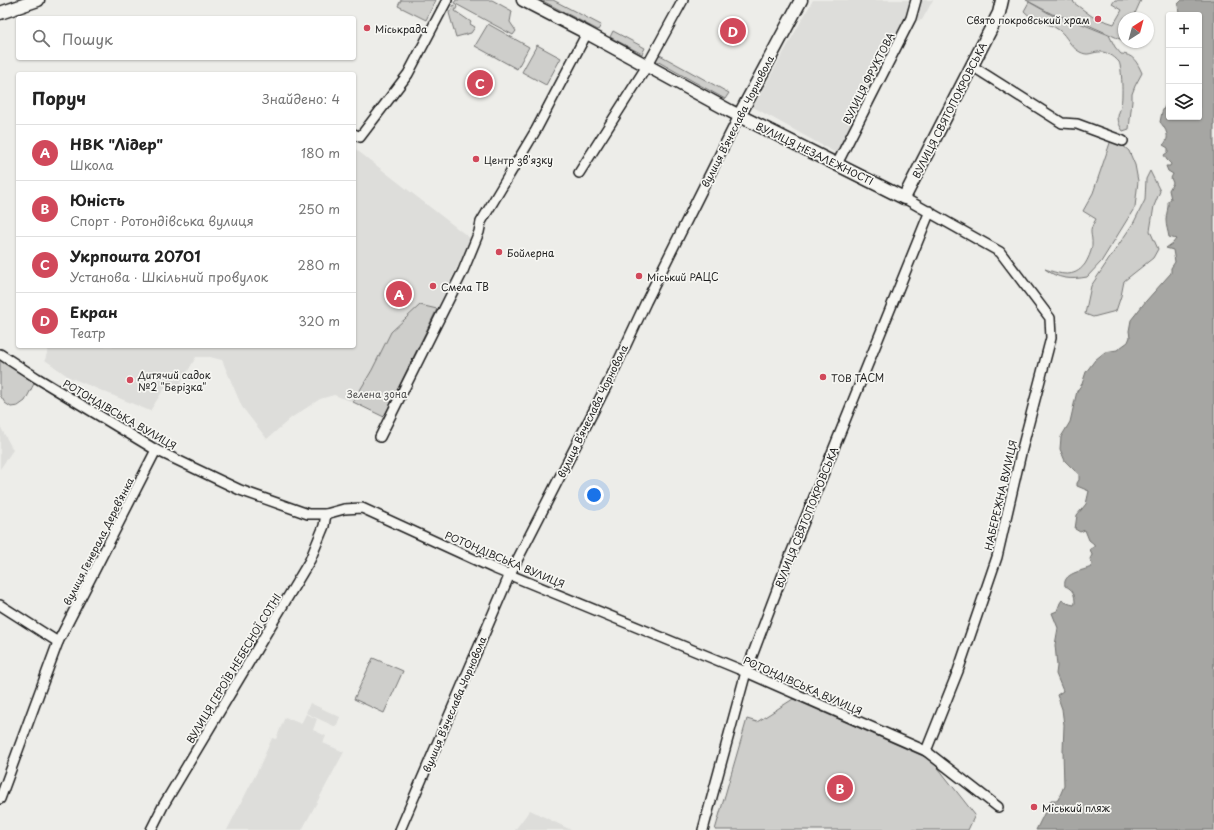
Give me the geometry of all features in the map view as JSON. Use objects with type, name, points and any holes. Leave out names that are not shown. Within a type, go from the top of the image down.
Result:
[{"type":"street","points":[[0,13],[38,0]]},
{"type":"street","points":[[356,135],[360,137],[405,80],[447,0]]},
{"type":"street","name":"ВУЛИЦЯ НЕЗАЛЕЖНОСТІ","points":[[523,0],[587,33],[739,116],[930,211],[1000,252]]},
{"type":"street","points":[[579,173],[647,66],[683,0]]},
{"type":"street","name":"вулиця Вʼячеслава Чорновола","points":[[400,830],[510,574],[607,384],[649,295],[739,116],[801,0]]},
{"type":"street","name":"ВУЛИЦЯ ФРУКТОВА","points":[[837,164],[911,18],[916,0]]},
{"type":"street","name":"ВУЛИЦЯ СВЯТОПОКРОВСЬКА","points":[[904,198],[999,13],[1002,0]]},
{"type":"street","points":[[380,437],[463,271],[479,232],[481,222],[536,130],[587,33]]},
{"type":"street","points":[[972,66],[1062,123],[1077,124],[1123,141]]},
{"type":"street","name":"ВУЛИЦЯ СВЯТОПОКРОВСЬКА","points":[[703,830],[746,672],[786,566],[930,211]]},
{"type":"street","name":"НАБЕРЕЖНА ВУЛИЦЯ","points":[[926,751],[958,671],[997,557],[1022,449],[1051,338],[1050,318],[1000,252]]},
{"type":"street","name":"РОТОНДІВСЬКА ВУЛИЦЯ","points":[[0,354],[156,450],[240,490],[308,514],[326,514],[344,508],[362,508],[494,568],[746,672],[926,751],[998,807]]},
{"type":"street","name":"вулиця Генерала Деревʼянка","points":[[0,799],[58,642],[156,450]]},
{"type":"street","name":"ВУЛИЦЯ ГЕРОЇВ НЕБЕСНОЇ СОТНІ","points":[[151,830],[167,799],[310,560],[324,526],[326,514]]},
{"type":"street","points":[[0,605],[58,642]]},
{"type":"shaded area","points":[[813,0],[933,0],[922,20],[913,21],[845,158],[753,107]]},
{"type":"shaded area","points":[[1182,0],[1214,0],[1214,830],[1036,830],[1051,800],[1058,800],[1064,786],[1064,725],[1062,709],[1057,695],[1063,691],[1056,674],[1057,666],[1055,645],[1058,628],[1052,613],[1057,611],[1062,600],[1074,605],[1074,595],[1070,589],[1065,586],[1065,582],[1070,575],[1091,567],[1092,564],[1090,559],[1092,555],[1090,549],[1094,547],[1094,544],[1089,540],[1085,530],[1080,532],[1075,529],[1077,515],[1086,504],[1089,491],[1077,486],[1079,475],[1065,461],[1060,449],[1061,437],[1070,422],[1077,391],[1082,384],[1086,372],[1095,360],[1105,352],[1117,350],[1128,342],[1130,337],[1129,331],[1131,320],[1171,273],[1171,268],[1175,262],[1173,250],[1166,248],[1176,239],[1169,237],[1166,222],[1168,201],[1171,199],[1169,190],[1173,183],[1171,178],[1173,174],[1168,171],[1166,166],[1170,166],[1171,164],[1164,155],[1168,152],[1168,148],[1163,145],[1167,139],[1167,134],[1160,122],[1162,112],[1166,104],[1166,120],[1202,120],[1202,12],[1179,12],[1178,4]]},
{"type":"shaded area","points":[[356,150],[471,239],[384,417],[353,402],[334,395],[320,399],[291,418],[267,439],[242,407],[222,360],[210,357],[196,357],[177,390],[167,384],[150,411],[69,377],[45,360],[48,348],[356,348]]},
{"type":"shaded area","points":[[0,426],[13,450],[0,469]]},
{"type":"shaded area","points":[[310,703],[340,717],[336,727],[306,713]]},
{"type":"shaded area","points":[[306,714],[317,719],[313,730],[326,736],[323,743],[344,752],[302,830],[227,830],[258,770],[272,738],[276,739],[285,717],[301,724]]},
{"type":"shaded area","points":[[530,810],[571,830],[515,830]]},
{"type":"green space","points":[[401,0],[436,0],[426,20],[398,6]]},
{"type":"green space","points":[[456,0],[492,0],[512,11],[510,22],[516,31],[513,35],[454,3]]},
{"type":"green space","points":[[541,0],[553,0],[601,25],[598,30]]},
{"type":"green space","points":[[1026,0],[1073,0],[1074,3],[1093,17],[1114,24],[1118,17],[1118,38],[1077,20],[1052,14]]},
{"type":"green space","points":[[1115,0],[1141,0],[1136,12],[1121,12],[1122,10],[1112,4]]},
{"type":"green space","points":[[1029,2],[1052,15],[1077,22],[1109,35],[1115,47],[1121,54],[1129,55],[1136,62],[1142,73],[1132,94],[1129,129],[1123,131],[1118,121],[1122,101],[1121,70],[1119,62],[1104,52],[1087,54],[1077,50],[1059,30],[1037,20],[1024,11]]},
{"type":"green space","points":[[454,5],[457,7],[455,11],[471,22],[470,24],[475,27],[471,33],[456,37],[449,13]]},
{"type":"green space","points":[[488,24],[529,47],[517,69],[475,46]]},
{"type":"green space","points":[[613,31],[645,48],[642,54],[610,37]]},
{"type":"green space","points":[[537,45],[561,58],[546,85],[522,72]]},
{"type":"green space","points":[[658,54],[729,93],[725,99],[655,60]]},
{"type":"green space","points":[[1111,140],[1121,144],[1129,151],[1135,165],[1138,181],[1135,207],[1101,262],[1087,277],[1060,277],[1045,269],[1061,274],[1076,272],[1085,264],[1091,251],[1091,230],[1096,219],[1083,211],[1093,193]]},
{"type":"green space","points":[[1150,171],[1160,191],[1154,206],[1150,231],[1158,249],[1153,258],[1124,281],[1116,311],[1093,317],[1085,314],[1091,286],[1134,222],[1145,200],[1146,179]]},
{"type":"green space","name":"Зелена зона","points":[[420,305],[437,309],[384,417],[353,402],[372,370],[391,332]]},
{"type":"green space","points":[[0,353],[37,378],[25,401],[18,406],[11,407],[5,403],[0,395]]},
{"type":"green space","points":[[373,658],[403,671],[384,713],[354,699]]},
{"type":"green space","points":[[793,699],[932,760],[975,815],[968,830],[715,830],[747,719],[757,722]]},
{"type":"place","name":"Свято покровський храм","points":[[1098,19]]},
{"type":"place","name":"Міськрада","points":[[367,28]]},
{"type":"place","name":"Екран","points":[[733,31]]},
{"type":"place","name":"Укрпошта 20701","points":[[480,83]]},
{"type":"place","name":"Центр зв'язку","points":[[476,159]]},
{"type":"place","name":"Бойлерна","points":[[499,252]]},
{"type":"place","name":"Міський РАЦС","points":[[639,276]]},
{"type":"place","name":"Смела ТВ","points":[[433,286]]},
{"type":"place","name":"НВК \"Лідер\"","points":[[399,294]]},
{"type":"place","name":"ТОВ ТАСМ","points":[[823,377]]},
{"type":"place","name":"Дитячий садок №2 \"Берізка\"","points":[[130,380]]},
{"type":"place","name":"Юність","points":[[840,788]]},
{"type":"place","name":"Міський пляж","points":[[1034,807]]}]
